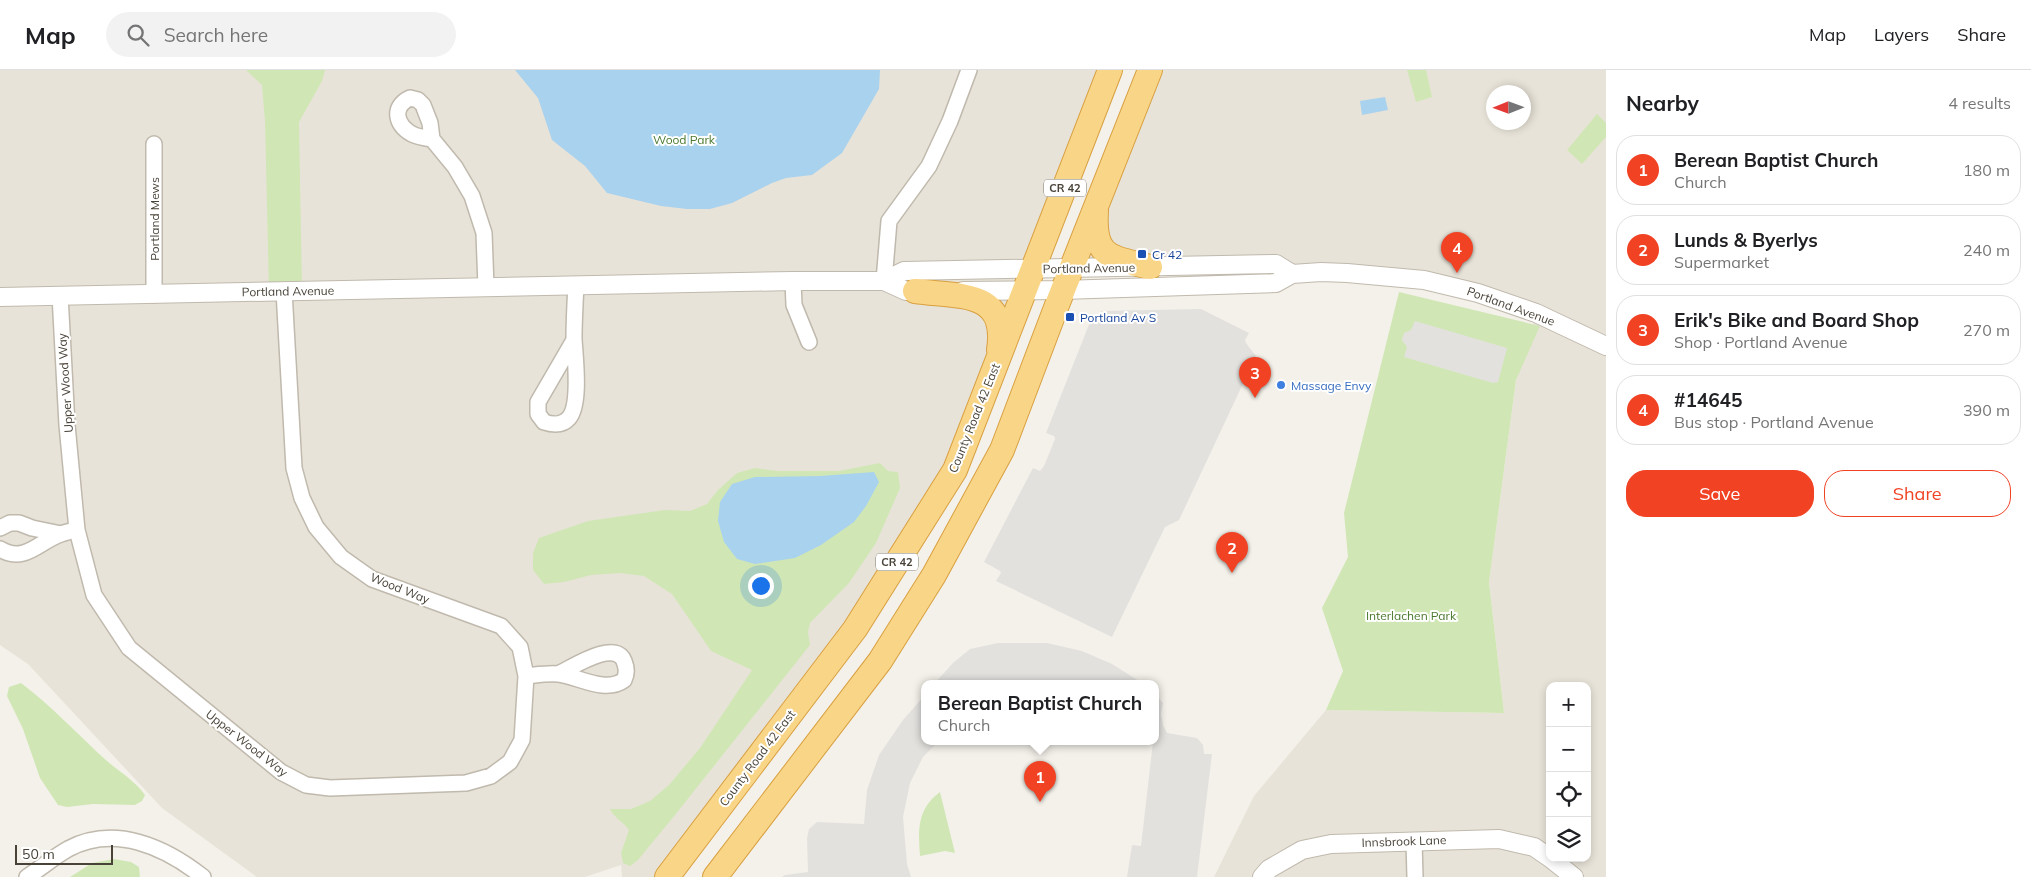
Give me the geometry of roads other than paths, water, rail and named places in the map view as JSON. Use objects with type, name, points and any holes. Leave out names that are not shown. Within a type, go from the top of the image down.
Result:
[{"type":"highway","name":"County Road 42 East","points":[[667,877],[856,629],[956,470],[1110,70]]},
{"type":"highway","name":"CR 42","points":[[714,877],[880,661],[934,574],[1002,450],[1150,70]]},
{"type":"highway","points":[[1096,206],[1096,232],[1104,252],[1112,257],[1150,267]]},
{"type":"highway","points":[[915,291],[977,298],[987,304],[995,312],[1000,328],[996,364]]},
{"type":"street","points":[[884,281],[889,221],[929,166],[950,121],[969,70]]},
{"type":"street","points":[[432,139],[455,167],[472,196],[484,233],[486,286]]},
{"type":"street","name":"Portland Mews","points":[[154,144],[154,295]]},
{"type":"street","name":"Portland Avenue","points":[[0,297],[793,281],[884,281],[906,291],[1026,290],[1067,279],[1150,267],[1276,264],[1292,274]]},
{"type":"street","name":"Portland Avenue","points":[[884,281],[904,271],[1034,269],[1067,279],[1276,283],[1292,274],[1347,273],[1424,280],[1478,293],[1536,312],[1606,346]]},
{"type":"street","points":[[793,281],[794,304],[808,342]]},
{"type":"street","points":[[574,340],[538,402],[538,414],[544,422],[560,424],[568,420],[572,413],[577,369],[574,340],[576,285]]},
{"type":"street","name":"Wood Way","points":[[284,291],[294,468],[302,498],[316,526],[341,557],[372,579],[501,626],[520,647],[526,676]]},
{"type":"street","name":"Upper Wood Way","points":[[60,296],[67,425],[77,530],[94,595],[129,648],[281,772],[306,784],[330,788],[466,783],[491,776],[510,762],[522,740],[526,676]]},
{"type":"street","points":[[0,528],[10,523],[19,523],[32,528],[61,534]]},
{"type":"street","points":[[0,549],[13,555],[24,553],[61,534],[77,530]]},
{"type":"street","points":[[526,676],[558,674]]},
{"type":"street","points":[[27,877],[70,848],[88,841],[116,837],[148,844],[191,867],[202,877]]},
{"type":"street","name":"Innsbrook Lane","points":[[1262,877],[1269,869],[1302,850],[1331,844],[1499,839],[1534,847],[1546,855]]},
{"type":"street","points":[[1414,841],[1415,877]]},
{"type":"street","name":"Innsbrook Lane","points":[[1555,862],[1574,877]]},
{"type":"water","name":"Wood Park","points":[[515,70],[880,70],[879,89],[842,153],[812,175],[786,178],[732,203],[710,209],[687,209],[661,206],[607,193],[585,166],[552,140],[538,98]]},
{"type":"water","points":[[1385,97],[1388,110],[1362,115],[1360,101]]},
{"type":"water","points":[[874,472],[879,482],[866,506],[854,522],[821,545],[795,558],[755,564],[737,559],[724,542],[718,521],[720,502],[732,484],[755,477],[820,476]]},
{"type":"place","name":"Cr 42","points":[[1142,254]]},
{"type":"place","name":"#14645","points":[[1457,273]]},
{"type":"place","name":"Portland Av S","points":[[1070,317]]},
{"type":"place","name":"Massage Envy","points":[[1281,385]]},
{"type":"place","name":"Erik's Bike and Board Shop","points":[[1255,398]]},
{"type":"place","name":"Lunds & Byerlys","points":[[1232,573]]},
{"type":"place","name":"Berean Baptist Church","points":[[1040,802]]},
{"type":"park label","name":"Interlachen Park","points":[[1411,615]]}]
